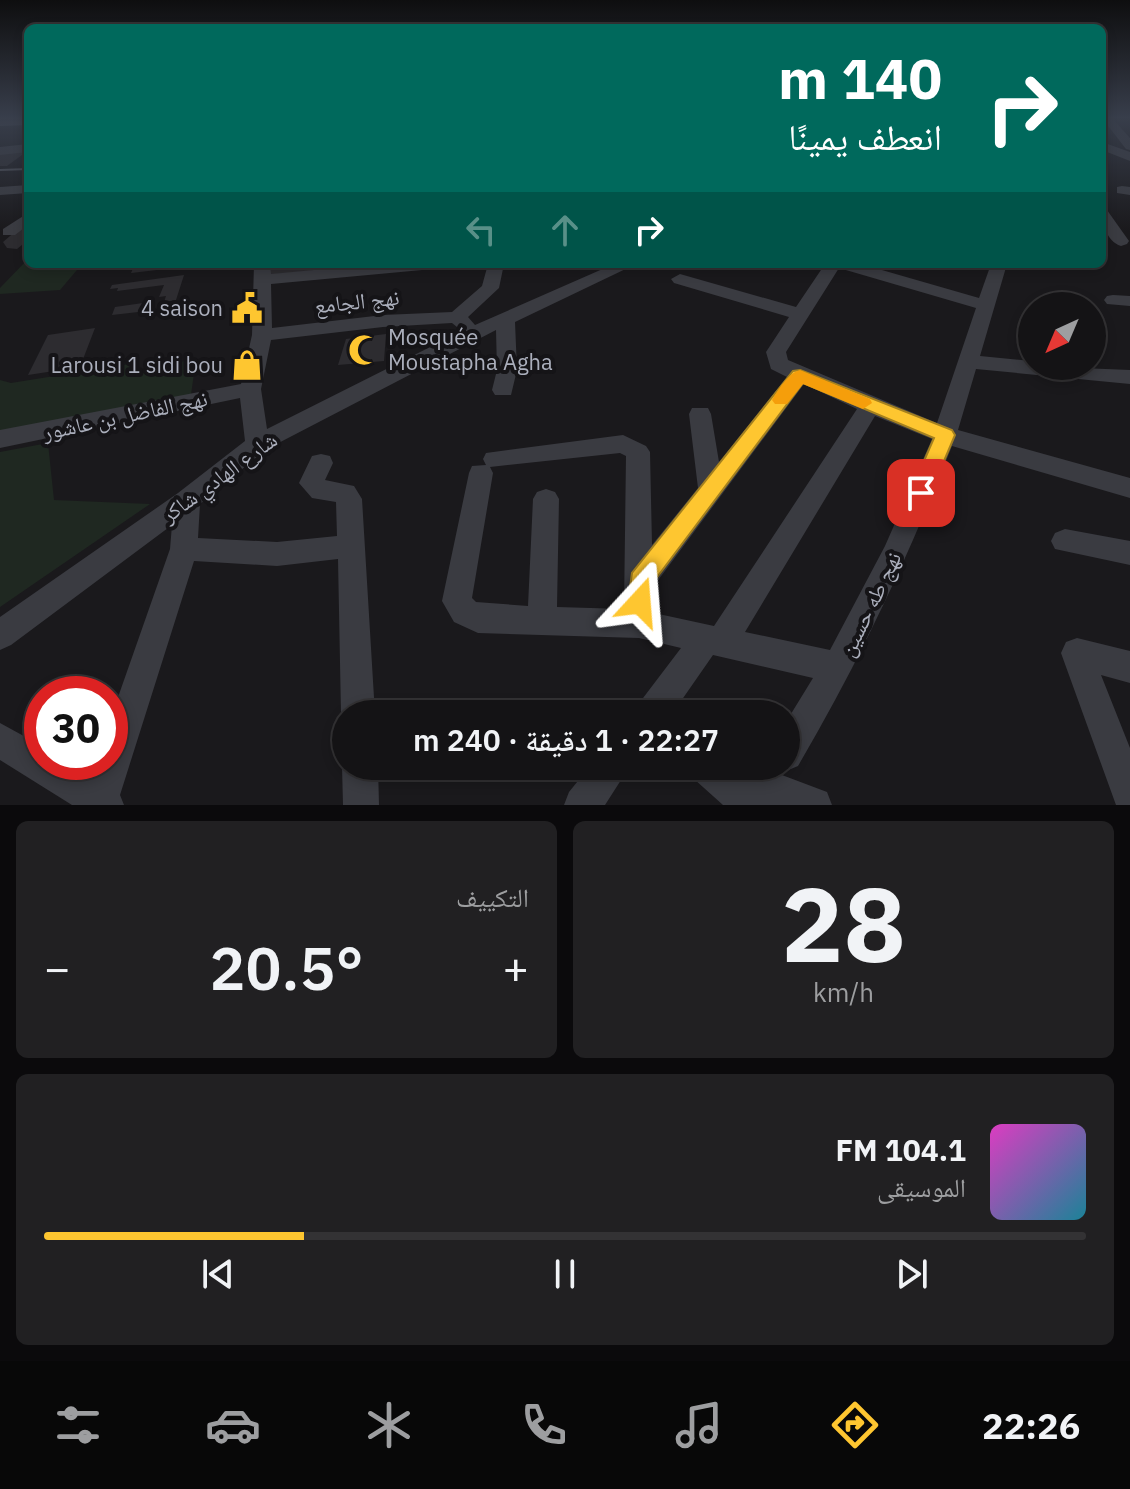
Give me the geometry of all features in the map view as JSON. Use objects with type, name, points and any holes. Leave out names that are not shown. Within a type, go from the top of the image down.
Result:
[{"type":"street","points":[[0,191],[24,189]]},
{"type":"street","points":[[1106,218],[1126,241]]},
{"type":"street","points":[[9,232],[24,221]]},
{"type":"street","points":[[1106,238],[1126,241]]},
{"type":"street","points":[[257,444],[250,389],[262,335],[262,272],[348,268]]},
{"type":"street","points":[[465,325],[495,282],[496,268]]},
{"type":"street","name":"شارع الهادي شاكر","points":[[0,635],[187,500],[257,444],[465,325],[505,319],[618,268]]},
{"type":"street","points":[[830,268],[776,352],[778,364],[870,406],[945,435],[1127,493]]},
{"type":"street","points":[[856,268],[984,305]]},
{"type":"street","name":"نهج طه حسين","points":[[800,731],[838,668],[897,550],[945,435],[998,268]]},
{"type":"street","points":[[680,279],[798,314]]},
{"type":"street","points":[[503,390],[507,370],[505,319]]},
{"type":"street","name":"نهج الجامع","points":[[262,335],[383,321],[465,325]]},
{"type":"street","points":[[966,361],[1130,377]]},
{"type":"street","points":[[641,581],[800,375]]},
{"type":"street","name":"نهج الفاضل بن عاشور","points":[[0,439],[250,389]]},
{"type":"street","points":[[664,700],[714,640],[870,406]]},
{"type":"street","points":[[700,414],[711,492]]},
{"type":"street","points":[[639,624],[638,452],[623,444],[488,466],[457,601],[465,612],[478,619],[639,624],[838,668]]},
{"type":"street","points":[[321,463],[311,483],[321,491],[345,493],[349,499],[358,700]]},
{"type":"street","points":[[542,623],[546,499]]},
{"type":"street","points":[[0,740],[103,803],[184,549],[187,500]]},
{"type":"street","points":[[1065,541],[1130,553]]},
{"type":"street","points":[[184,549],[277,554],[352,546]]},
{"type":"street","points":[[1130,667],[1077,653],[1130,794]]},
{"type":"street","points":[[360,780],[361,805]]},
{"type":"street","points":[[582,805],[601,780]]},
{"type":"street","points":[[738,780],[763,791],[814,805]]},
{"type":"shaded area","points":[[24,263],[24,268],[79,268],[60,290],[0,294],[0,288]]},
{"type":"shaded area","points":[[196,359],[190,402],[0,438],[0,380],[11,383],[136,363],[136,370]]},
{"type":"shaded area","points":[[48,443],[54,500],[150,504],[0,607],[0,452]]},
{"type":"building","points":[[0,156],[21,156],[7,166],[0,166]]},
{"type":"building","points":[[17,230],[24,230],[24,243],[17,249],[7,248],[3,242]]},
{"type":"building","points":[[133,268],[158,268],[157,270],[131,273]]},
{"type":"building","points":[[269,268],[320,268],[320,270],[268,275]]},
{"type":"building","points":[[184,275],[176,300],[164,302],[166,296],[159,297],[164,285],[117,291],[118,288],[110,289],[112,285]]},
{"type":"building","points":[[150,302],[147,311],[112,315],[115,307]]},
{"type":"building","points":[[95,328],[80,367],[28,375],[48,335]]},
{"type":"building","name":"Mosquée Moustapha Agha","points":[[386,334],[384,361],[338,365],[346,339]]},
{"type":"tram line","points":[[0,170],[24,169]]},
{"type":"slow traffic","points":[[781,400],[800,375],[863,403]]},
{"type":"place","name":"4 saison","points":[[247,308]]},
{"type":"place","name":"Mosquée Moustapha Agha","points":[[364,350]]},
{"type":"place","name":"Larousi 1 sidi bou","points":[[247,365]]},
{"type":"route","points":[[640,602],[641,581],[800,375],[945,435],[921,493]]}]
